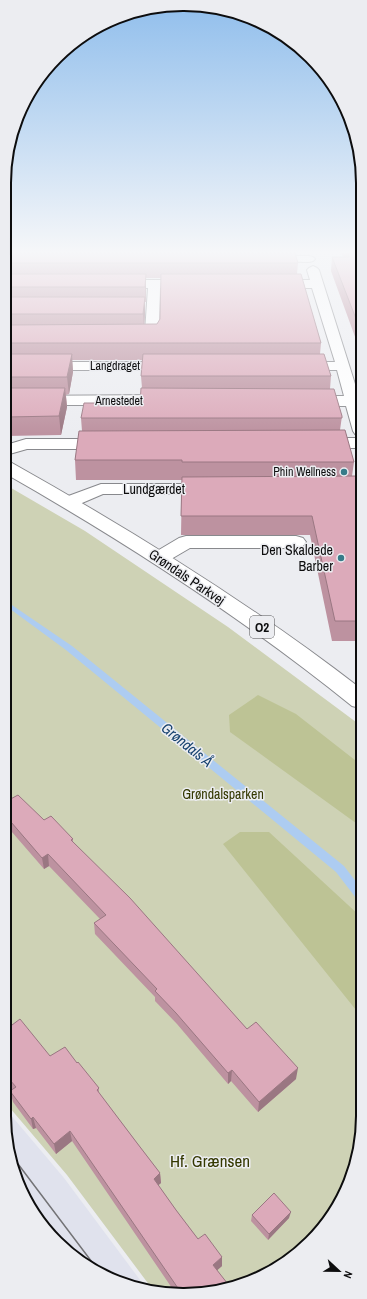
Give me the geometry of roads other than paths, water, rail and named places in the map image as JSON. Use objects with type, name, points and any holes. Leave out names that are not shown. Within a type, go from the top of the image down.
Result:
[{"type":"street","points":[[121,336],[152,336],[153,314]]},
{"type":"street","points":[[326,314],[356,414]]},
{"type":"street","name":"Langdraget","points":[[28,366],[188,366]]},
{"type":"street","points":[[281,366],[343,366]]},
{"type":"street","name":"Arnestedet","points":[[11,401],[186,400]]},
{"type":"street","points":[[289,401],[352,401]]},
{"type":"street","points":[[305,443],[356,443]]},
{"type":"street","points":[[11,448],[26,444],[122,444]]},
{"type":"street","name":"Grøndals Parkvej","points":[[11,470],[69,502],[160,558],[271,633],[356,697]]},
{"type":"street","name":"Lundgærdet","points":[[69,502],[101,489],[227,489]]},
{"type":"street","points":[[160,558],[186,542],[296,542]]},
{"type":"waterway","name":"Grøndals Å","points":[[11,607],[69,648],[340,869],[356,890]]},
{"type":"tram line","points":[[18,1164],[91,1261]]},
{"type":"place","name":"Phin Wellness","points":[[344,472]]},
{"type":"place","name":"Den Skaldede Barber","points":[[341,558]]},
{"type":"park label","name":"Grøndalsparken","points":[[223,794]]},
{"type":"park label","name":"Hf. Grænsen","points":[[210,1161]]}]
